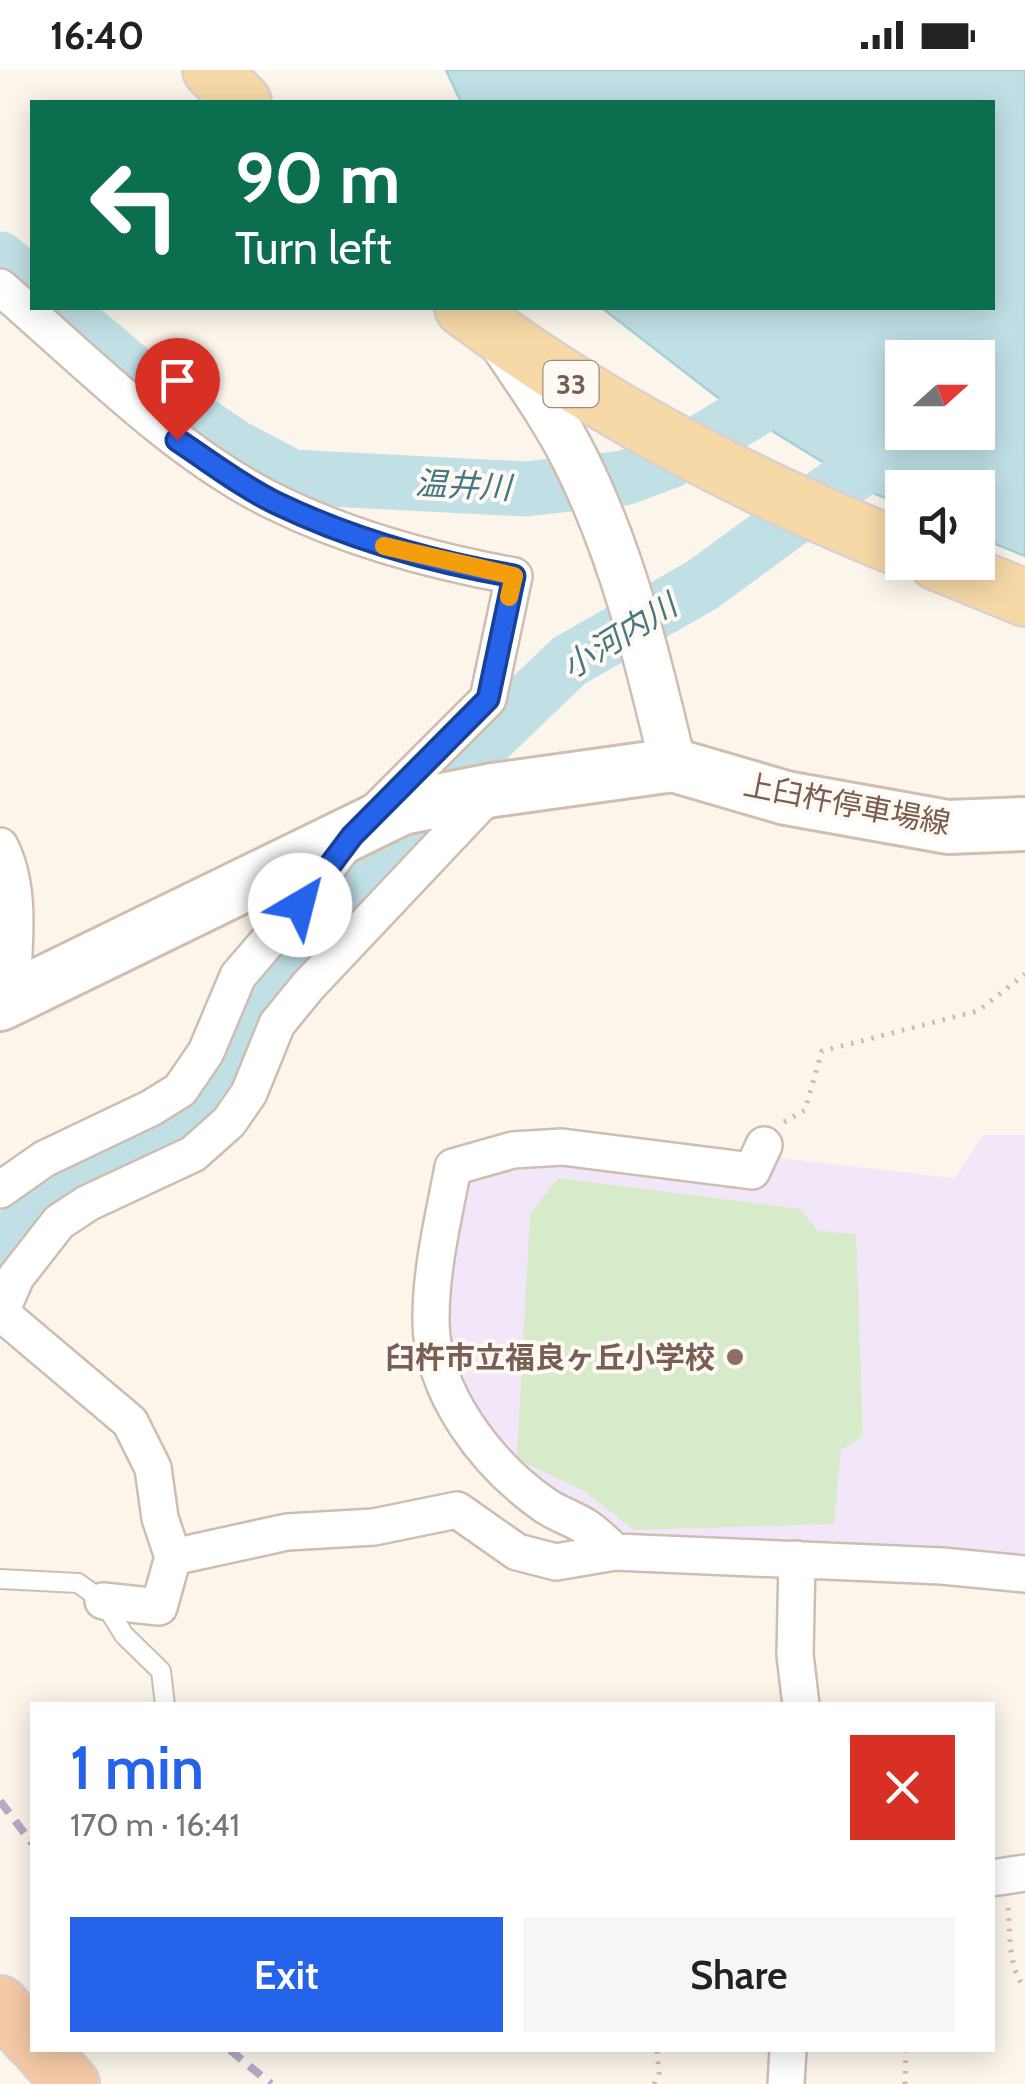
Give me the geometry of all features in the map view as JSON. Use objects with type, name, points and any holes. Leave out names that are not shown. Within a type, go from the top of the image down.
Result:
[{"type":"highway","points":[[43,2052],[71,2084]]},
{"type":"main road","points":[[211,70],[241,100]]},
{"type":"main road","name":"33","points":[[480,320],[573,385],[648,430],[790,502],[885,541]]},
{"type":"main road","points":[[981,580],[1025,598]]},
{"type":"main road","name":"上臼杵停車場線","points":[[352,836],[402,808],[493,790],[674,764],[786,798],[948,827],[1025,824]]},
{"type":"main road","points":[[6,1000],[352,836]]},
{"type":"street","points":[[0,287],[177,440],[274,502],[379,545],[514,576],[488,699],[352,836],[300,905],[238,976],[206,1052],[180,1090],[44,1159],[0,1190]]},
{"type":"street","points":[[480,320],[574,457],[629,598],[674,764]]},
{"type":"street","points":[[103,1600],[159,1607],[174,1557],[160,1518],[153,1468],[130,1422],[0,1314],[16,1277],[59,1222],[88,1203],[192,1154],[229,1122],[249,1092],[278,1024],[308,986],[493,790]]},
{"type":"street","points":[[0,846],[10,866],[14,894],[6,1000]]},
{"type":"street","points":[[615,1552],[588,1528],[545,1506],[492,1458],[461,1418],[438,1373],[430,1319],[453,1167],[512,1150],[562,1148],[752,1171],[764,1145]]},
{"type":"street","points":[[174,1557],[287,1532],[374,1527],[457,1510],[516,1552],[556,1562],[615,1552],[1025,1574]]},
{"type":"street","points":[[798,1559],[795,1655],[801,1702]]},
{"type":"street","points":[[786,2084],[788,2052]]},
{"type":"lane","points":[[0,1579],[78,1583],[103,1600],[124,1635],[162,1672],[165,1702]]},
{"type":"path","points":[[764,1145],[780,1124],[804,1110],[822,1051],[978,1011],[1025,974]]},
{"type":"path","points":[[1007,1875],[1013,1956],[1019,1981],[1025,1988]]},
{"type":"path","points":[[654,2084],[659,2073],[656,2052]]},
{"type":"path","points":[[905,2084],[906,2052]]},
{"type":"shaded area","name":"臼杵市立福良ヶ丘小学校","points":[[983,1135],[1025,1135],[1025,1560],[625,1549],[528,1479],[473,1425],[442,1343],[461,1171],[555,1161],[757,1191],[763,1188],[770,1157],[955,1178]]},
{"type":"green space","points":[[558,1178],[800,1209],[818,1231],[856,1234],[863,1436],[841,1450],[834,1524],[634,1530],[584,1491],[517,1459],[530,1214]]},
{"type":"water","points":[[446,70],[1025,70],[1025,556],[995,544],[995,470],[885,470],[885,498],[717,397],[605,310],[995,310],[995,100],[460,100]]},
{"type":"waterway","name":"温井川","points":[[0,259],[30,285]]},
{"type":"waterway","name":"温井川","points":[[59,310],[163,398],[233,446],[292,477],[525,489],[624,478],[670,461],[757,408],[864,310]]},
{"type":"waterway","name":"小河内川","points":[[0,1257],[32,1215],[77,1180],[182,1127],[227,1088],[265,992],[324,934],[476,750],[569,661],[702,585],[886,450]]},
{"type":"railway","points":[[0,1801],[30,1840]]},
{"type":"railway","points":[[232,2052],[271,2084]]},
{"type":"slow traffic","points":[[384,546],[514,576],[509,597]]},
{"type":"place","name":"臼杵市立福良ヶ丘小学校","points":[[735,1357]]},
{"type":"route","points":[[177,440],[274,502],[379,545],[514,576],[488,699],[352,836],[300,905]]}]
